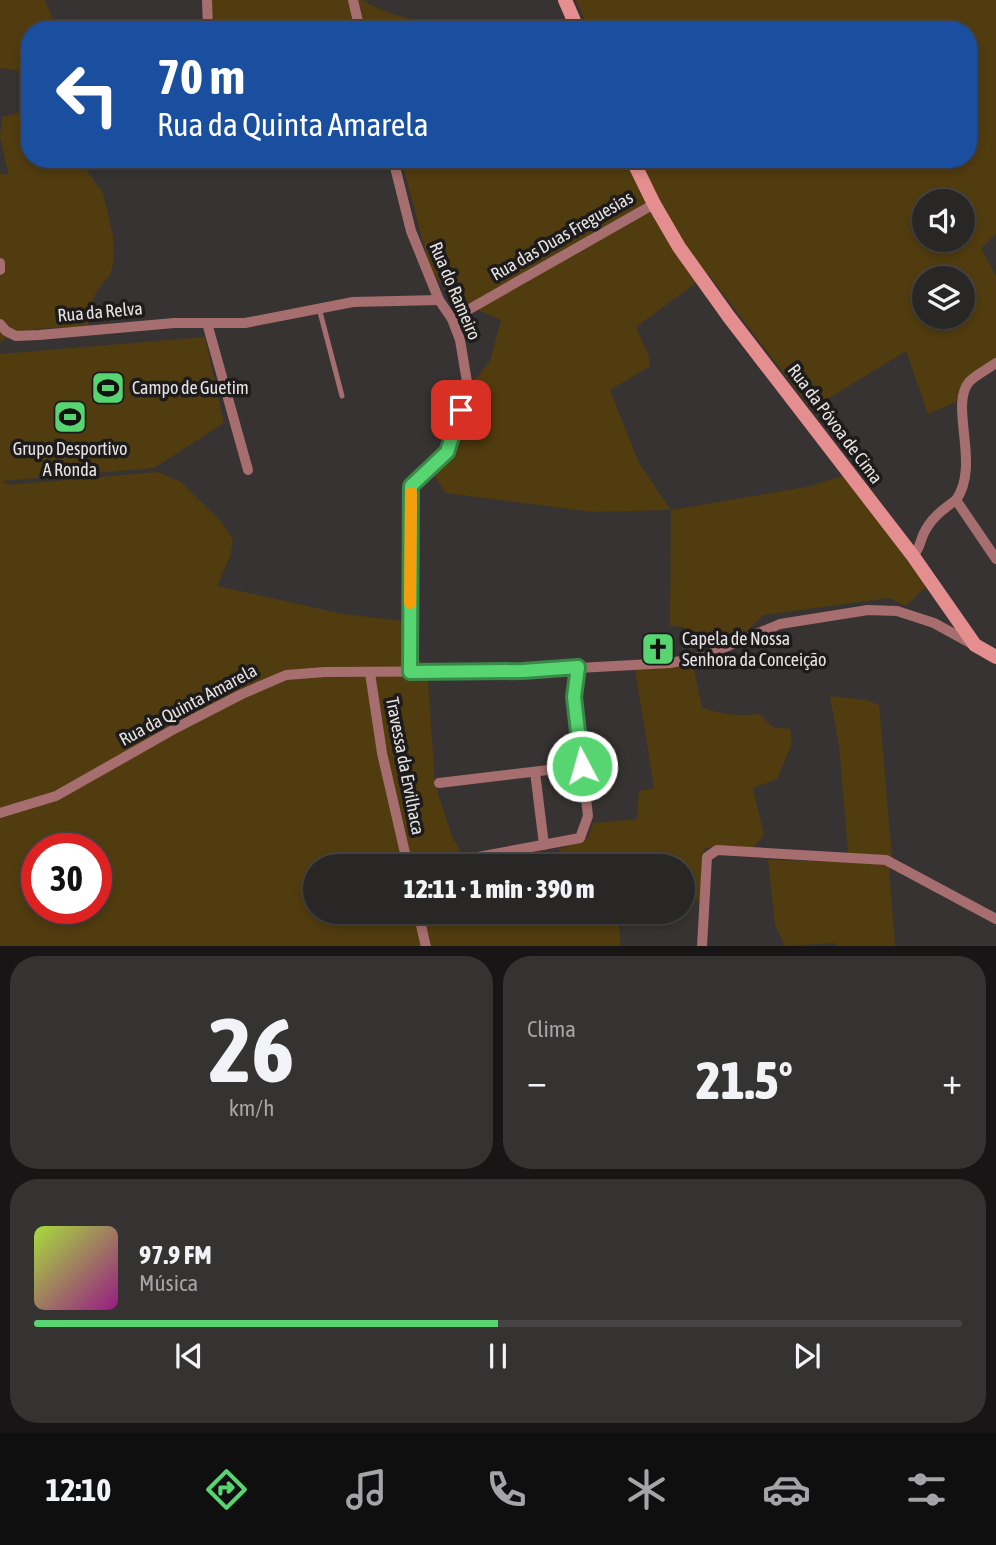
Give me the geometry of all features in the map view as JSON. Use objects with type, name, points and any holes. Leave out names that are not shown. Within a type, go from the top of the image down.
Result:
[{"type":"main road","points":[[565,0],[574,21]]},
{"type":"main road","name":"Rua da Póvoa de Cima","points":[[636,168],[679,247],[729,317],[913,556],[975,645],[996,657]]},
{"type":"street","points":[[207,0],[208,21]]},
{"type":"street","points":[[353,0],[358,21]]},
{"type":"street","name":"Rua do Rameiro","points":[[395,168],[411,231],[439,300],[452,319],[460,340],[468,388],[447,452],[411,486],[410,672]]},
{"type":"street","name":"Rua das Duas Freguesias","points":[[452,319],[654,204]]},
{"type":"street","points":[[0,263],[0,270]]},
{"type":"street","name":"Rua da Relva","points":[[2,330],[16,335],[39,335],[174,323],[245,323],[353,302],[439,300]]},
{"type":"street","points":[[207,323],[248,470]]},
{"type":"street","points":[[913,556],[936,514],[956,500],[967,475],[962,404],[968,383],[996,363]]},
{"type":"street","points":[[956,500],[996,559]]},
{"type":"street","name":"Rua da Quinta Amarela","points":[[0,813],[56,796],[187,722],[286,675],[523,671],[670,663],[702,657],[780,624],[868,610],[897,611],[934,623],[975,645]]},
{"type":"street","points":[[494,854],[580,838],[588,816],[574,697],[578,667]]},
{"type":"street","name":"Travessa da Ervilhaca","points":[[370,673],[382,753],[405,854]]},
{"type":"street","points":[[439,783],[582,766]]},
{"type":"street","points":[[536,772],[544,845]]},
{"type":"street","points":[[702,946],[707,857],[717,850],[886,860],[996,919]]},
{"type":"street","points":[[421,924],[426,946]]},
{"type":"lane","points":[[319,308],[342,396]]},
{"type":"shaded area","points":[[0,0],[45,0],[53,21],[21,21],[21,75],[20,71],[0,68]]},
{"type":"shaded area","points":[[210,0],[363,0],[386,12],[422,21],[211,21]]},
{"type":"shaded area","points":[[576,0],[996,0],[996,234],[981,248],[996,276],[996,360],[961,391],[956,402],[928,414],[906,351],[811,409],[708,274],[636,327],[650,366],[610,390],[639,463],[671,510],[593,512],[445,493],[435,476],[458,443],[470,416],[472,383],[490,361],[501,320],[451,298],[430,268],[403,168],[977,168],[977,21],[585,21]]},
{"type":"shaded area","points":[[21,112],[21,168],[85,168],[103,193],[113,236],[114,258],[111,273],[95,294],[88,327],[33,330],[0,342],[0,174],[7,175],[8,172],[0,137],[2,117]]},
{"type":"shaded area","points":[[205,337],[224,423],[154,468],[1,481],[9,485],[158,472],[181,482],[221,521],[233,540],[230,556],[217,586],[343,614],[419,623],[419,660],[427,665],[435,784],[452,836],[462,854],[303,854],[303,924],[620,924],[621,946],[0,946],[0,354]]},
{"type":"shaded area","points":[[843,476],[927,586],[906,606],[889,598],[763,615],[745,633],[689,650],[684,627],[670,626],[671,510],[806,487]]},
{"type":"shaded area","points":[[693,665],[702,707],[730,714],[759,714],[773,727],[790,729],[792,743],[777,779],[753,788],[764,835],[752,849],[705,848],[701,868],[702,901],[695,900],[695,854],[560,854],[559,849],[588,838],[593,823],[637,819],[639,791],[654,788],[635,669]]},
{"type":"shaded area","points":[[830,696],[866,700],[879,705],[892,856],[889,868],[895,946],[835,946],[835,943],[785,946],[775,925],[768,860],[849,862],[839,745]]},
{"type":"building","name":"Capela de Nossa Senhora da Conceição","points":[[663,643],[665,654],[653,656],[652,645]]},
{"type":"slow traffic","points":[[410,603],[411,493]]},
{"type":"place","name":"Campo de Guetim","points":[[108,388]]},
{"type":"place","name":"Grupo Desportivo A Ronda","points":[[70,417]]},
{"type":"place","name":"Capela de Nossa Senhora da Conceição","points":[[658,649]]},
{"type":"route","points":[[461,410],[447,452],[411,486],[410,672],[523,671],[578,667],[574,697],[582,766]]}]
